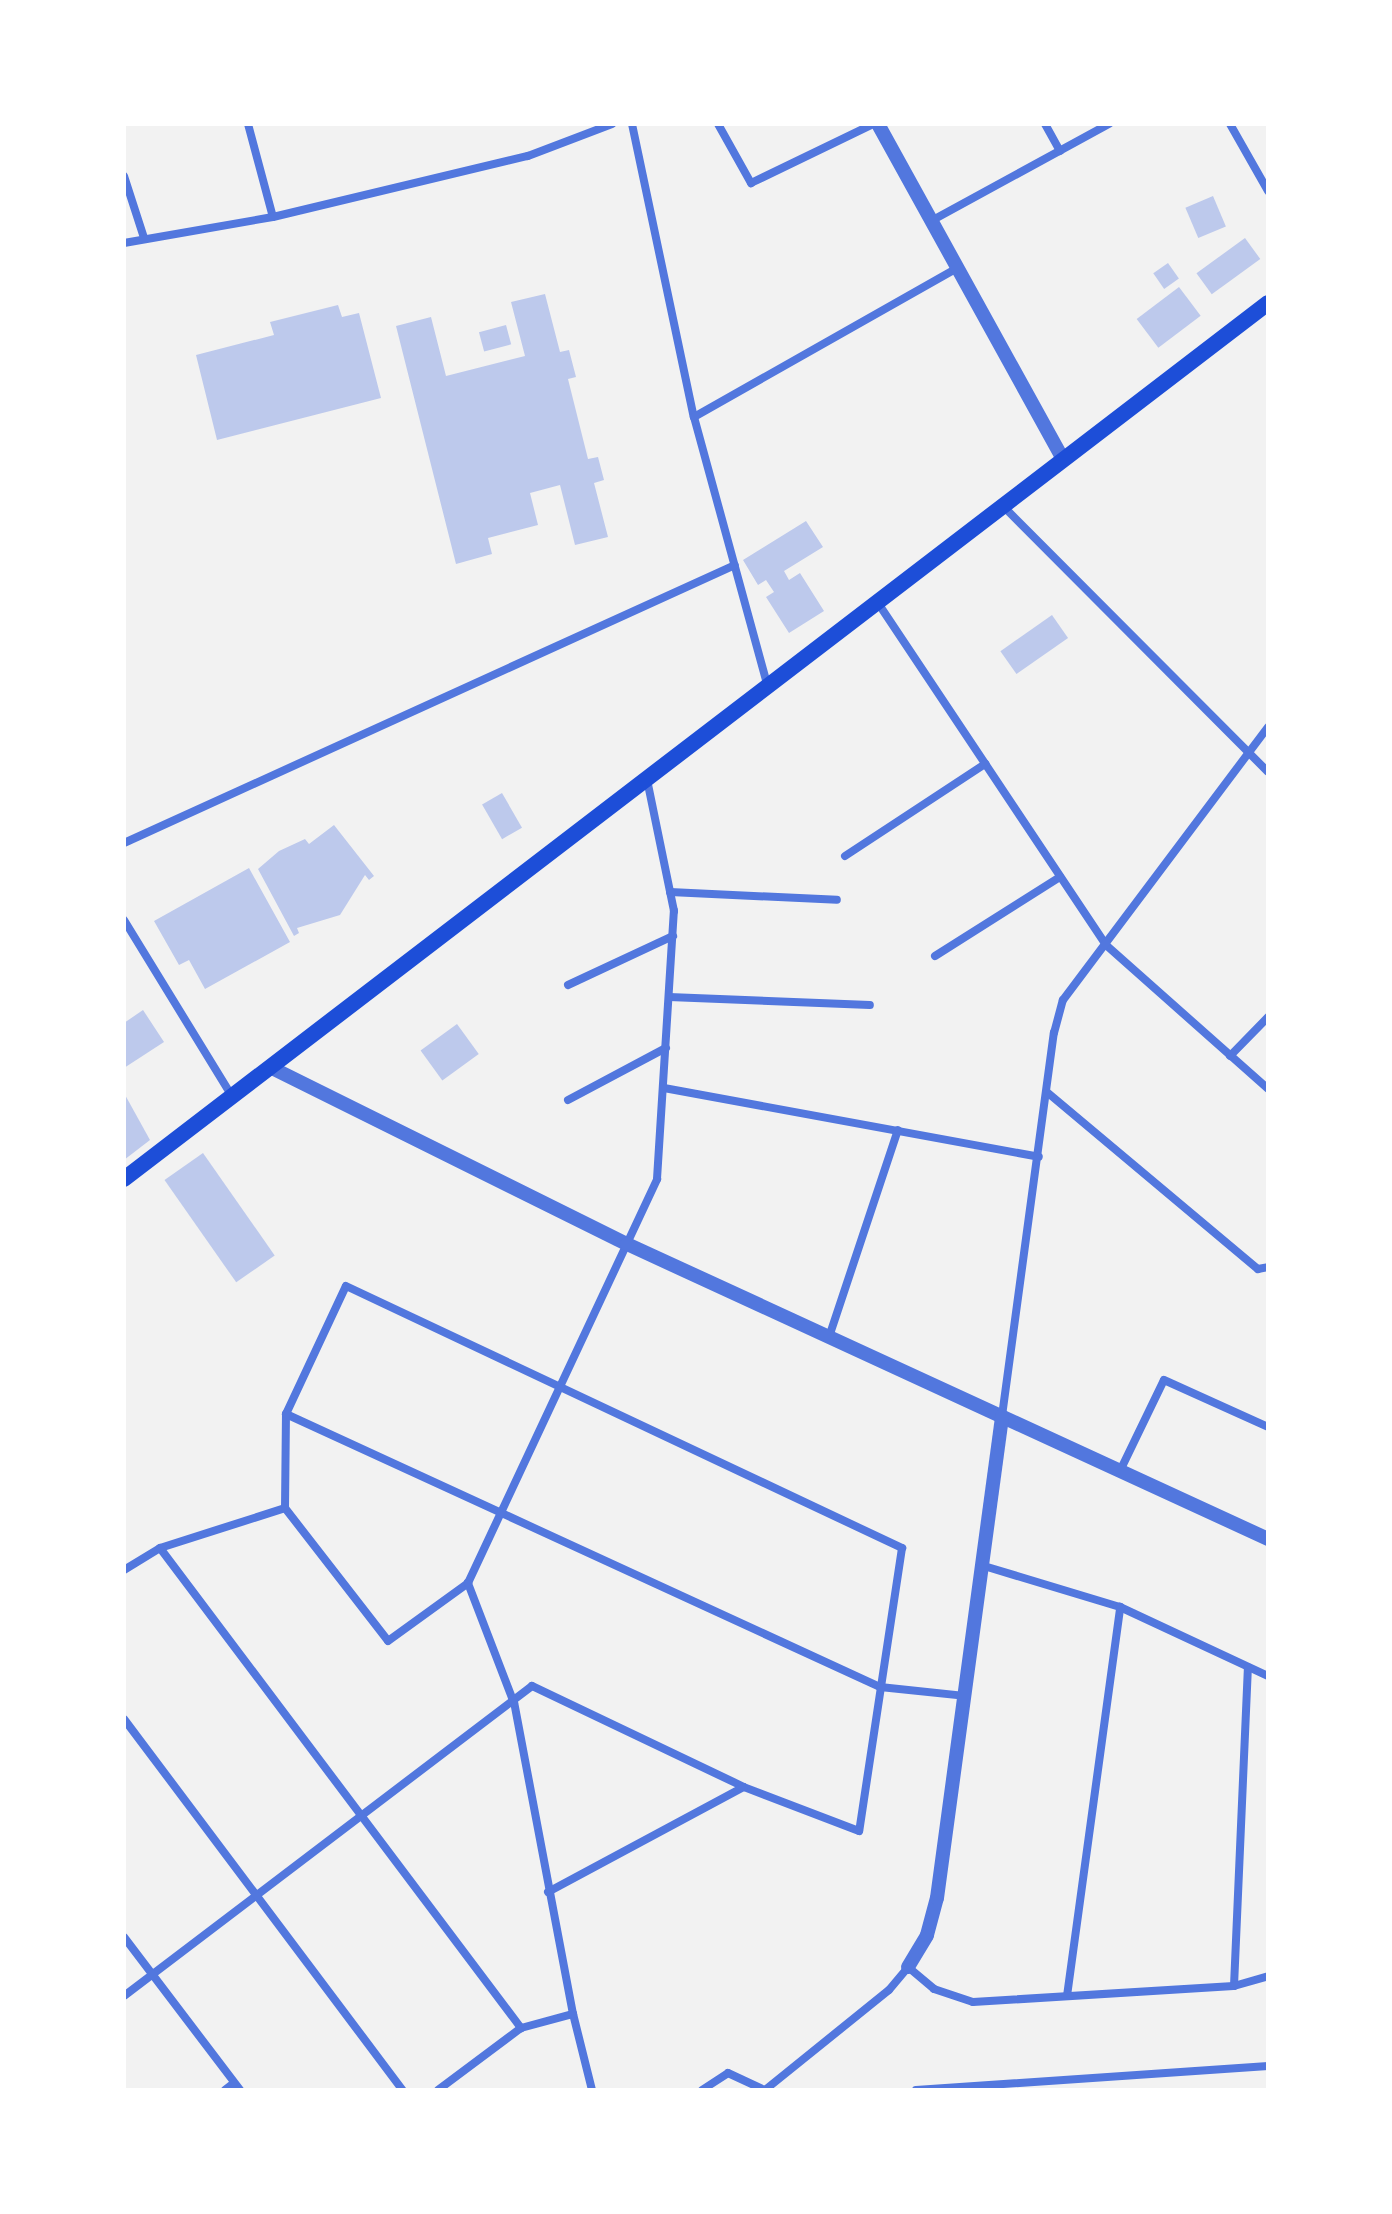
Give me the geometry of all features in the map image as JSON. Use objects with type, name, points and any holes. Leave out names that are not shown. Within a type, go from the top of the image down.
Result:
[{"type":"main road","points":[[124,1179],[1268,303]]},
{"type":"street","points":[[248,124],[273,217]]},
{"type":"street","points":[[124,243],[273,217],[528,156],[612,124]]},
{"type":"street","points":[[632,124],[694,417],[768,688]]},
{"type":"street","points":[[718,124],[751,183],[876,124],[1063,459]]},
{"type":"street","points":[[1045,124],[1060,151]]},
{"type":"street","points":[[931,221],[1109,124]]},
{"type":"street","points":[[1230,124],[1268,191]]},
{"type":"street","points":[[124,176],[144,238]]},
{"type":"street","points":[[694,417],[957,268]]},
{"type":"street","points":[[1003,506],[1268,772]]},
{"type":"street","points":[[124,843],[735,565]]},
{"type":"street","points":[[878,603],[1106,945],[1268,1089]]},
{"type":"street","points":[[702,2090],[728,2073],[765,2090],[889,1990],[908,1967],[927,1935],[937,1898],[967,1697],[1054,1033],[1063,1000],[1268,727]]},
{"type":"street","points":[[845,856],[985,764]]},
{"type":"street","points":[[124,1996],[514,1703],[532,1686],[744,1787],[859,1831],[902,1548],[561,1387],[346,1286],[286,1414],[285,1508],[388,1641],[468,1583],[502,1516],[561,1387],[657,1179],[673,936],[670,892],[647,779]]},
{"type":"street","points":[[935,956],[1060,877]]},
{"type":"street","points":[[670,892],[837,900]]},
{"type":"street","points":[[124,920],[232,1096]]},
{"type":"street","points":[[568,985],[673,936]]},
{"type":"street","points":[[669,997],[870,1005]]},
{"type":"street","points":[[1230,1056],[1268,1017]]},
{"type":"street","points":[[568,1100],[666,1048]]},
{"type":"street","points":[[272,1068],[627,1244],[1268,1539]]},
{"type":"street","points":[[664,1088],[1039,1157]]},
{"type":"street","points":[[1048,1093],[1258,1269],[1268,1267]]},
{"type":"street","points":[[829,1337],[898,1130]]},
{"type":"street","points":[[1119,1473],[1164,1380],[1268,1427]]},
{"type":"street","points":[[286,1414],[502,1516],[880,1687],[967,1697]]},
{"type":"street","points":[[124,1570],[160,1548],[285,1508]]},
{"type":"street","points":[[160,1548],[521,2028]]},
{"type":"street","points":[[984,1566],[1120,1607],[1268,1676]]},
{"type":"street","points":[[468,1583],[514,1703],[548,1892],[592,2090]]},
{"type":"street","points":[[1067,1996],[1120,1607]]},
{"type":"street","points":[[1234,1986],[1248,1667]]},
{"type":"street","points":[[124,1719],[403,2090]]},
{"type":"street","points":[[548,1892],[744,1787]]},
{"type":"street","points":[[124,1937],[237,2086],[225,2090]]},
{"type":"street","points":[[908,1967],[934,1989],[973,2002],[1234,1986],[1268,1976]]},
{"type":"street","points":[[438,2090],[521,2028],[573,2014]]},
{"type":"street","points":[[916,2090],[1268,2066]]},
{"type":"building","points":[[1213,196],[1226,226],[1198,238],[1185,208]]},
{"type":"building","points":[[1245,238],[1260,259],[1212,294],[1196,273]]},
{"type":"building","points":[[1168,263],[1179,279],[1164,289],[1153,273]]},
{"type":"building","points":[[1179,287],[1201,316],[1158,348],[1137,319]]},
{"type":"building","points":[[545,294],[560,352],[569,350],[576,377],[568,379],[588,459],[598,457],[604,480],[594,483],[608,537],[575,545],[560,485],[530,493],[538,525],[488,538],[492,554],[456,564],[396,326],[431,317],[446,376],[525,356],[511,302]]},
{"type":"building","points":[[338,305],[342,317],[359,313],[381,398],[217,440],[196,355],[274,335],[270,322]]},
{"type":"building","points":[[506,325],[511,344],[484,352],[479,332]]},
{"type":"building","points":[[806,521],[823,547],[784,571],[789,580],[800,573],[824,611],[789,633],[766,597],[774,592],[766,580],[758,585],[743,560]]},
{"type":"building","points":[[1052,615],[1068,638],[1016,674],[1000,651]]},
{"type":"building","points":[[502,793],[522,828],[502,839],[482,804]]},
{"type":"building","points":[[334,825],[374,876],[369,880],[365,875],[340,915],[297,928],[299,933],[294,936],[258,869],[279,851],[305,839],[309,844]]},
{"type":"building","points":[[249,868],[290,942],[205,989],[189,960],[179,965],[154,921]]},
{"type":"building","points":[[143,1010],[164,1042],[124,1068],[124,1023]]},
{"type":"building","points":[[457,1024],[479,1054],[442,1080],[421,1050]]},
{"type":"building","points":[[124,1093],[150,1140],[124,1160]]},
{"type":"building","points":[[203,1153],[275,1255],[236,1282],[164,1180]]}]
